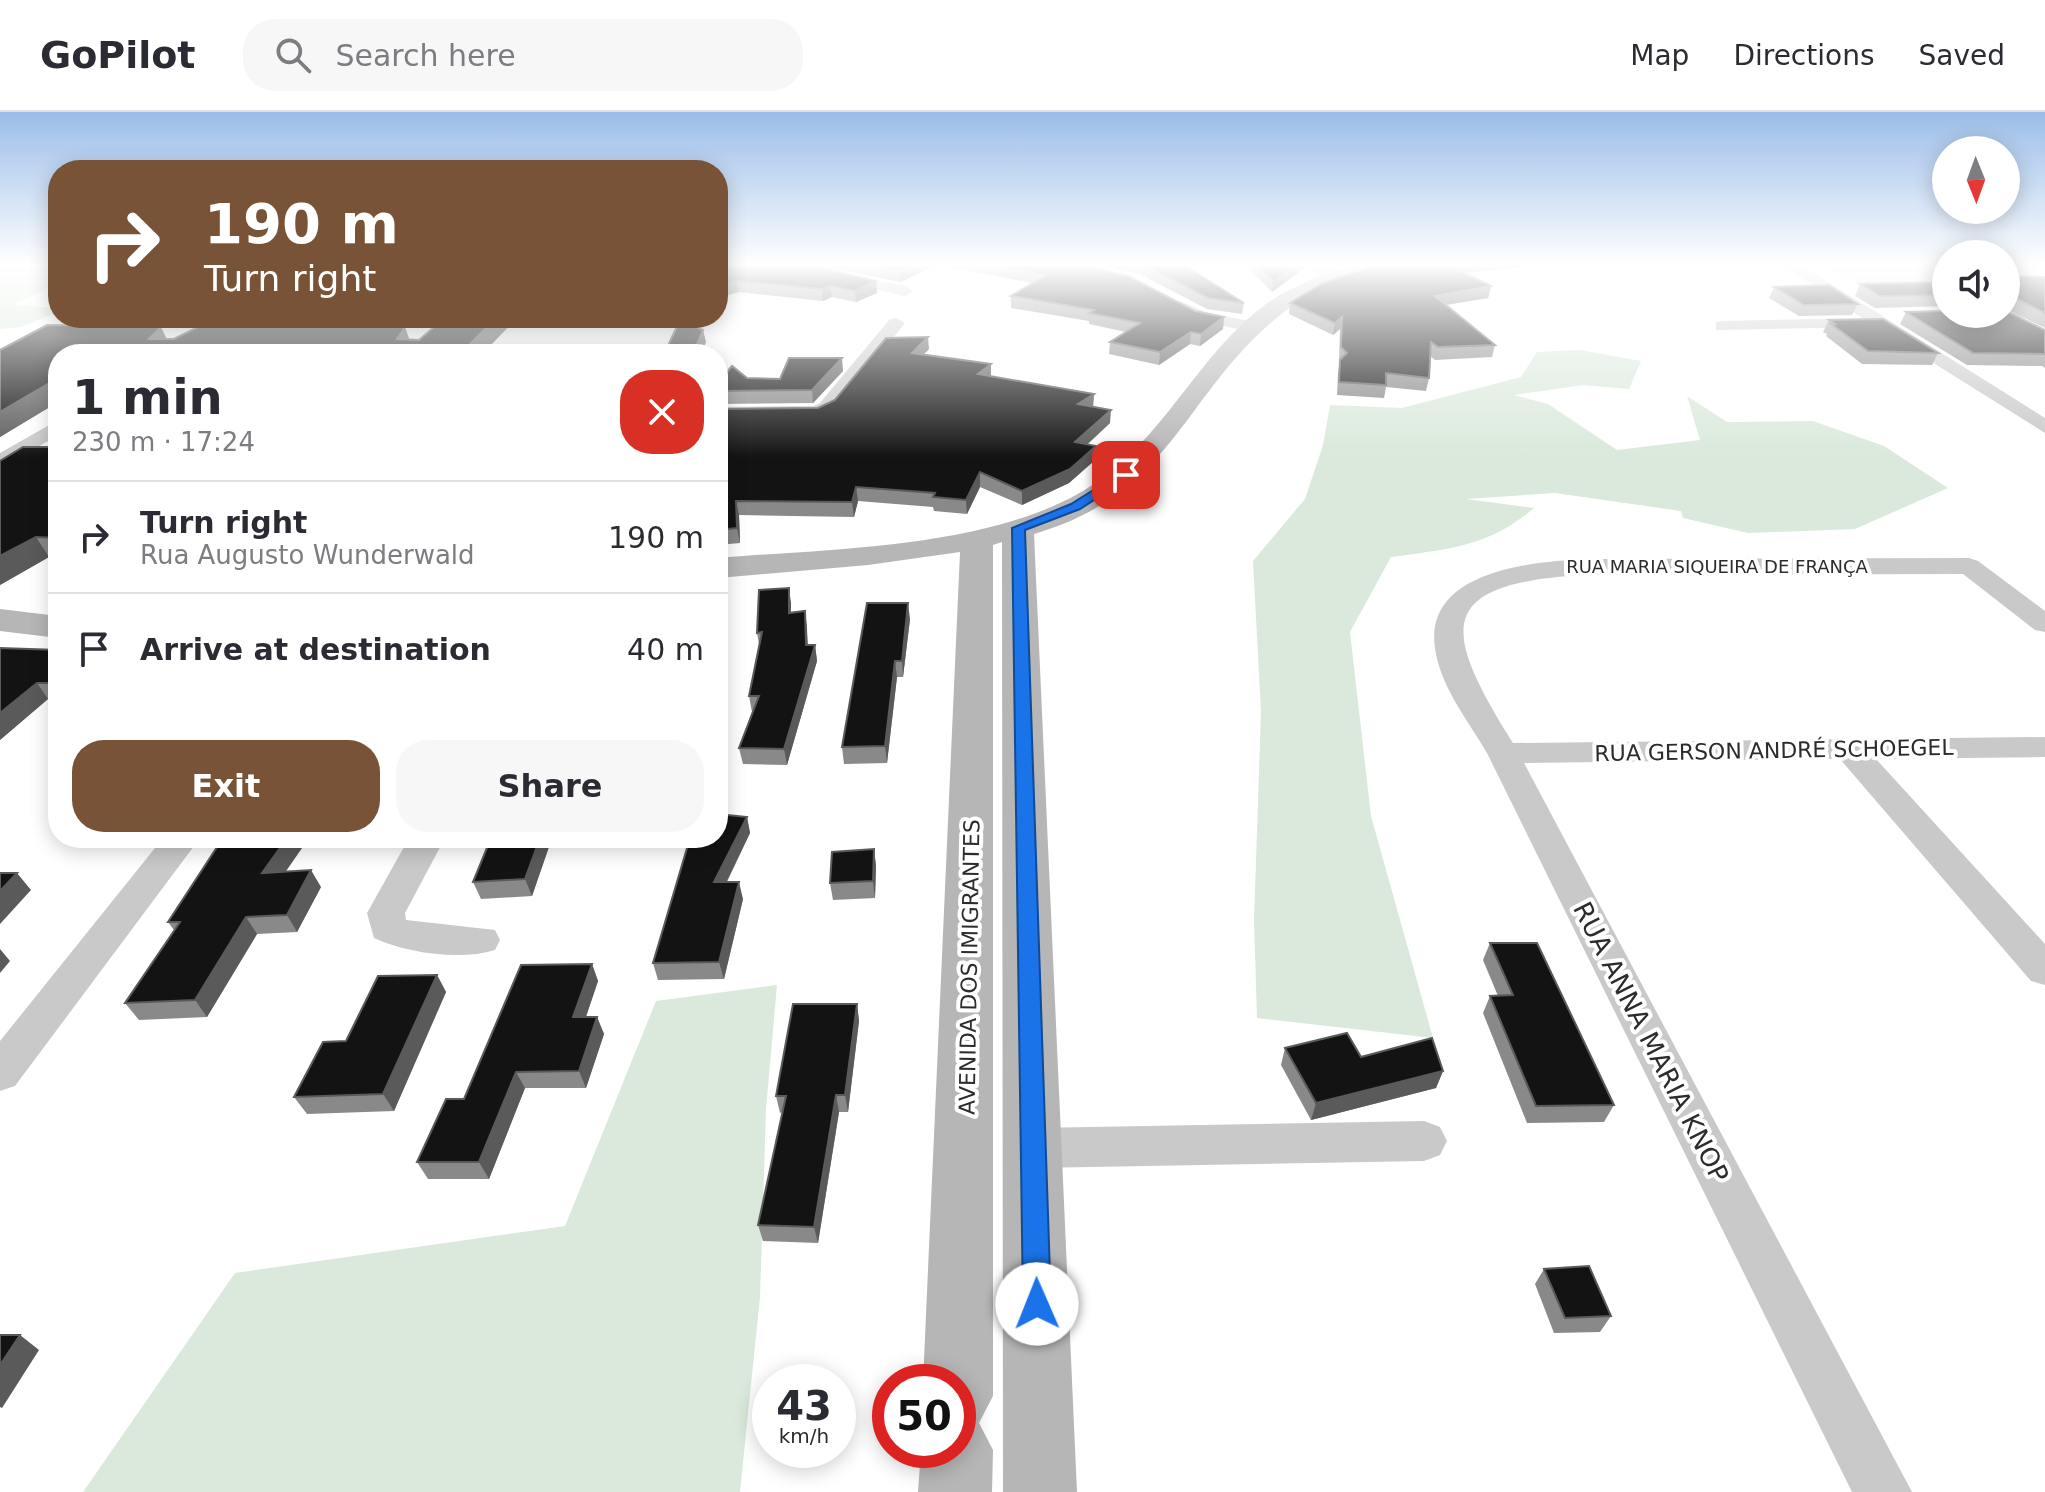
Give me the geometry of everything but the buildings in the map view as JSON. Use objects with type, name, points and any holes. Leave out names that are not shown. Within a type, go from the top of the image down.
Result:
[{"type":"main road","points":[[728,567],[864,555],[998,533],[1094,497],[1140,464],[1250,329]]},
{"type":"main road","name":"AVENIDA DOS IMIGRANTES","points":[[998,533],[999,860],[1034,1148],[1040,1492]]},
{"type":"main road","points":[[0,620],[48,626]]},
{"type":"main road","name":"AVENIDA DOS IMIGRANTES","points":[[959,1364],[965,1136],[999,860]]},
{"type":"main road","points":[[965,1136],[998,1150],[1034,1148]]},
{"type":"main road","points":[[955,1492],[956,1468]]},
{"type":"street","points":[[728,413],[818,412],[827,407],[891,329]]},
{"type":"street","points":[[1891,329],[2045,427]]},
{"type":"street","points":[[0,463],[48,432]]},
{"type":"street","name":"RUA MARIA SIQUEIRA DE FRANÇA","points":[[1470,592],[1492,582],[1545,569],[1969,566],[2045,624]]},
{"type":"street","name":"RUA ANNA MARIA KNOP","points":[[1470,592],[1451,613],[1447,632],[1450,654],[1462,682],[1503,753],[1883,1492]]},
{"type":"street","name":"RUA GERSON ANDRÉ SCHOEGEL","points":[[1503,753],[2045,747]]},
{"type":"street","points":[[1849,749],[2045,970]]},
{"type":"street","points":[[0,1073],[174,848]]},
{"type":"street","points":[[422,848],[386,913],[388,928],[404,935],[481,940]]},
{"type":"street","points":[[1034,1148],[1424,1141]]},
{"type":"green space","points":[[1580,350],[1641,361],[1629,389],[1583,385],[1514,395],[1548,404],[1617,450],[1700,440],[1687,396],[1727,422],[1813,421],[1884,446],[1948,488],[1855,529],[1748,533],[1683,518],[1681,511],[1555,493],[1466,499],[1534,508],[1484,539],[1391,557],[1350,632],[1371,816],[1433,1038],[1257,1018],[1254,921],[1261,712],[1253,561],[1305,499],[1323,445],[1330,405],[1402,408],[1521,377],[1537,352]]},
{"type":"green space","points":[[777,985],[766,1109],[760,1297],[740,1492],[83,1492],[235,1273],[565,1226],[656,1001]]},
{"type":"route","points":[[1037,1304],[1018,528],[1075,506],[1111,487],[1126,475]]}]
